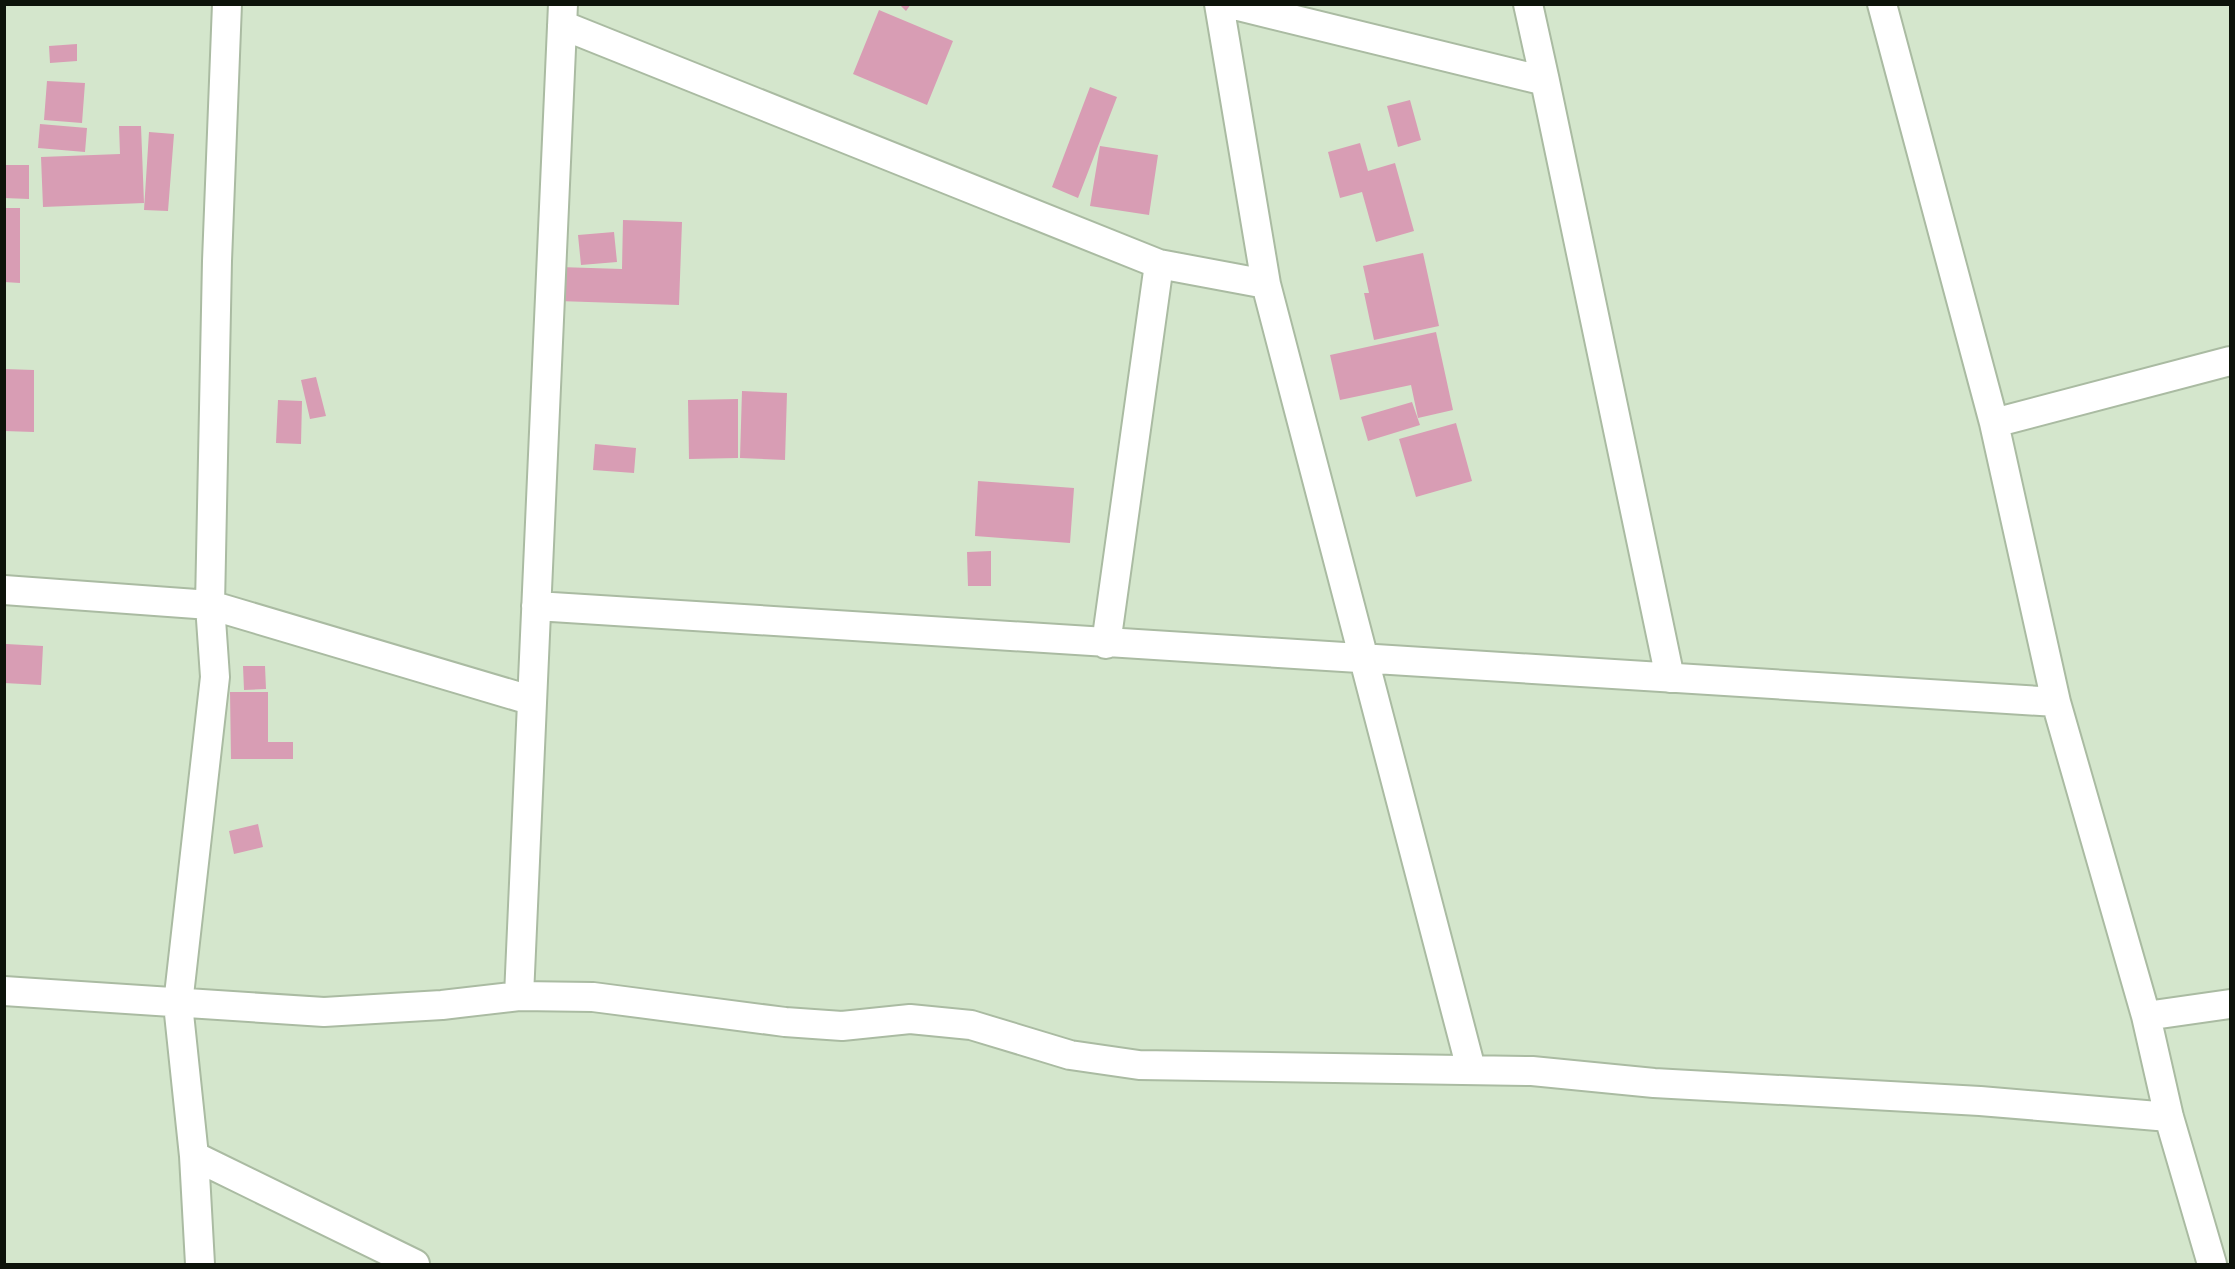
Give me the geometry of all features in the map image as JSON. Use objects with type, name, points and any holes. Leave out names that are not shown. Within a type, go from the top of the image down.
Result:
[{"type":"street","points":[[199,1264],[194,1156],[178,1004],[214,677],[210,605],[217,261],[226,4]]},
{"type":"street","points":[[1219,4],[1266,285],[1472,1069]]},
{"type":"street","points":[[1230,4],[1545,81]]},
{"type":"street","points":[[1528,4],[1670,678]]},
{"type":"street","points":[[1882,4],[1994,423],[2056,702],[2146,1016],[2169,1117],[2212,1264]]},
{"type":"street","points":[[519,996],[530,700],[562,15],[1159,264],[1266,285]]},
{"type":"street","points":[[1106,644],[1159,264]]},
{"type":"street","points":[[1994,423],[2230,361]]},
{"type":"street","points":[[4,591],[210,605],[530,700]]},
{"type":"street","points":[[536,606],[1106,644],[2056,702]]},
{"type":"street","points":[[4,991],[178,1004],[324,1011],[442,1005],[519,996],[594,997],[785,1022],[842,1026],[910,1019],[971,1025],[1070,1055],[1139,1065],[1532,1071],[1654,1083],[1980,1101],[2169,1117]]},
{"type":"street","points":[[2146,1016],[2230,1004]]},
{"type":"street","points":[[194,1156],[416,1264]]},
{"type":"building","points":[[899,4],[911,4],[906,11]]},
{"type":"building","points":[[879,10],[953,41],[927,105],[853,74]]},
{"type":"building","points":[[77,44],[77,61],[50,63],[49,46]]},
{"type":"building","points":[[47,81],[85,83],[82,123],[44,120]]},
{"type":"building","points":[[1090,87],[1117,97],[1078,198],[1052,187]]},
{"type":"building","points":[[1410,100],[1421,140],[1398,147],[1387,106]]},
{"type":"building","points":[[40,124],[87,128],[85,152],[38,148]]},
{"type":"building","points":[[119,126],[141,126],[144,203],[43,207],[41,157],[120,154]]},
{"type":"building","points":[[149,132],[174,134],[168,211],[144,210]]},
{"type":"building","points":[[1360,143],[1368,171],[1395,163],[1414,231],[1376,242],[1362,192],[1340,198],[1328,152]]},
{"type":"building","points":[[1100,146],[1158,155],[1149,215],[1090,206]]},
{"type":"building","points":[[4,165],[29,165],[29,199],[4,198]]},
{"type":"building","points":[[4,208],[20,208],[20,283],[4,282]]},
{"type":"building","points":[[623,220],[682,222],[679,305],[558,301],[559,267],[622,269]]},
{"type":"building","points":[[614,232],[617,262],[581,265],[578,235]]},
{"type":"building","points":[[1423,253],[1439,326],[1374,340],[1364,293],[1369,293],[1363,266]]},
{"type":"building","points":[[1436,332],[1453,410],[1418,418],[1411,385],[1340,400],[1330,355]]},
{"type":"building","points":[[4,369],[34,370],[34,432],[4,431]]},
{"type":"building","points":[[316,377],[326,416],[310,419],[301,380]]},
{"type":"building","points":[[742,391],[787,393],[785,460],[740,458]]},
{"type":"building","points":[[738,399],[738,458],[689,459],[688,400]]},
{"type":"building","points":[[278,400],[302,401],[301,444],[276,443]]},
{"type":"building","points":[[1412,402],[1420,425],[1368,441],[1361,417]]},
{"type":"building","points":[[1456,423],[1472,481],[1416,497],[1399,439]]},
{"type":"building","points":[[595,444],[636,448],[634,473],[593,470]]},
{"type":"building","points":[[978,481],[1074,488],[1070,543],[975,536]]},
{"type":"building","points":[[991,551],[991,586],[968,586],[967,552]]},
{"type":"building","points":[[6,644],[43,646],[41,685],[4,683]]},
{"type":"building","points":[[243,666],[265,666],[266,689],[244,690]]},
{"type":"building","points":[[230,692],[268,692],[268,742],[293,742],[293,759],[231,759]]},
{"type":"building","points":[[258,824],[263,847],[234,854],[229,831]]}]
